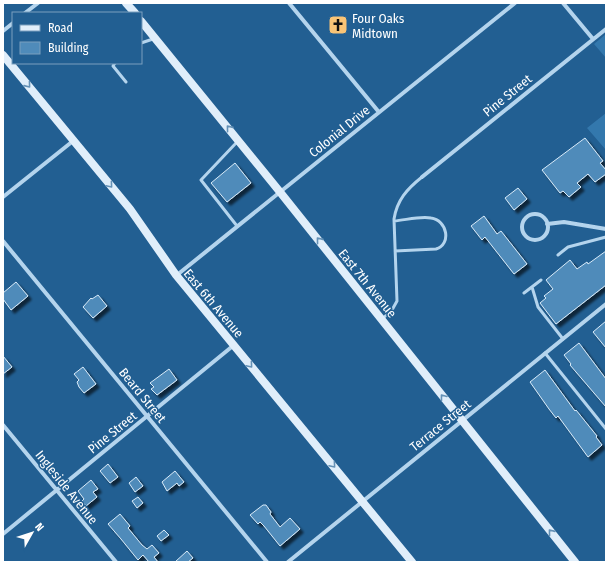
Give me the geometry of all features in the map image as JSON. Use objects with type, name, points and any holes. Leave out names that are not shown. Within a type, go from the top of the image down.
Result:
[{"type":"street","points":[[26,12],[38,3]]},
{"type":"street","points":[[126,3],[134,12]]},
{"type":"street","points":[[289,3],[378,111]]},
{"type":"street","name":"Colonial Drive","points":[[176,275],[378,111],[515,3]]},
{"type":"street","points":[[563,3],[593,40]]},
{"type":"street","name":"East 7th Avenue","points":[[142,22],[382,319],[575,562]]},
{"type":"street","points":[[3,31],[12,24]]},
{"type":"street","name":"Pine Street","points":[[422,177],[606,29]]},
{"type":"street","name":"East 6th Avenue","points":[[3,55],[130,209],[176,275],[412,562]]},
{"type":"street","points":[[3,197],[73,141]]},
{"type":"street","points":[[531,216],[540,216],[547,224],[546,234],[538,240],[530,239],[523,230],[524,222],[531,216]]},
{"type":"street","points":[[547,224],[564,222],[606,229]]},
{"type":"street","name":"Beard Street","points":[[3,241],[267,562]]},
{"type":"street","name":"Terrace Street","points":[[288,562],[606,304]]},
{"type":"street","name":"Pine Street","points":[[3,534],[234,345]]},
{"type":"street","name":"Ingleside Avenue","points":[[3,425],[116,562]]},
{"type":"lane","points":[[142,43],[155,38]]},
{"type":"lane","points":[[114,64],[113,66],[126,82]]},
{"type":"lane","points":[[237,226],[201,180],[239,141]]},
{"type":"lane","points":[[382,319],[392,310],[397,301],[394,221],[396,208],[402,195],[422,177]]},
{"type":"lane","points":[[394,221],[431,218],[438,220],[443,225],[446,235],[446,242],[441,248],[395,251]]},
{"type":"lane","points":[[558,255],[568,247],[606,237]]},
{"type":"lane","points":[[524,293],[541,280]]},
{"type":"lane","points":[[532,287],[538,306],[563,339]]},
{"type":"lane","points":[[545,354],[606,429]]},
{"type":"shaded area","points":[[606,34],[606,58],[594,44]]},
{"type":"shaded area","points":[[606,113],[606,150],[587,128]]},
{"type":"building","points":[[585,138],[603,161],[600,163],[606,170],[606,174],[595,182],[588,174],[577,183],[581,187],[569,197],[563,191],[560,193],[542,170]]},
{"type":"building","points":[[235,163],[251,183],[227,202],[211,183]]},
{"type":"building","points":[[518,188],[527,199],[514,210],[505,198]]},
{"type":"building","points":[[484,216],[497,234],[501,231],[527,264],[514,274],[485,237],[482,240],[471,226]]},
{"type":"building","points":[[606,251],[606,285],[556,324],[540,303],[546,298],[544,296],[553,289],[546,280],[570,260],[577,269],[587,262],[588,264]]},
{"type":"building","points":[[16,282],[28,296],[11,310],[3,299],[3,293]]},
{"type":"building","points":[[98,295],[107,306],[93,318],[83,307],[91,298],[92,299]]},
{"type":"building","points":[[606,321],[606,348],[593,332]]},
{"type":"building","points":[[579,343],[606,379],[606,407],[570,365],[571,364],[564,355]]},
{"type":"building","points":[[3,356],[12,367],[3,374]]},
{"type":"building","points":[[83,367],[96,384],[84,393],[77,382],[79,380],[74,374]]},
{"type":"building","points":[[169,369],[177,380],[157,395],[151,389],[154,387],[150,383]]},
{"type":"building","points":[[545,370],[575,411],[576,410],[597,436],[596,437],[602,445],[588,457],[558,416],[556,418],[549,409],[530,382]]},
{"type":"building","points":[[108,464],[118,477],[110,483],[100,471]]},
{"type":"building","points":[[175,471],[184,482],[179,486],[177,483],[167,491],[162,482]]},
{"type":"building","points":[[136,477],[143,486],[135,492],[129,483]]},
{"type":"building","points":[[91,480],[98,489],[93,492],[97,497],[86,506],[82,501],[84,499],[78,491]]},
{"type":"building","points":[[138,497],[143,503],[137,508],[132,501]]},
{"type":"building","points":[[263,505],[266,505],[271,512],[270,514],[280,527],[290,518],[300,529],[280,546],[264,526],[260,522],[258,524],[250,515]]},
{"type":"building","points":[[120,514],[130,526],[128,528],[142,545],[147,549],[152,545],[159,553],[154,557],[158,562],[149,562],[143,555],[138,560],[108,524]]},
{"type":"building","points":[[164,530],[169,535],[161,541],[157,536]]},
{"type":"building","points":[[187,551],[193,558],[188,562],[175,562]]},
{"type":"place","name":"Four Oaks Midtown","points":[[338,25]]}]
